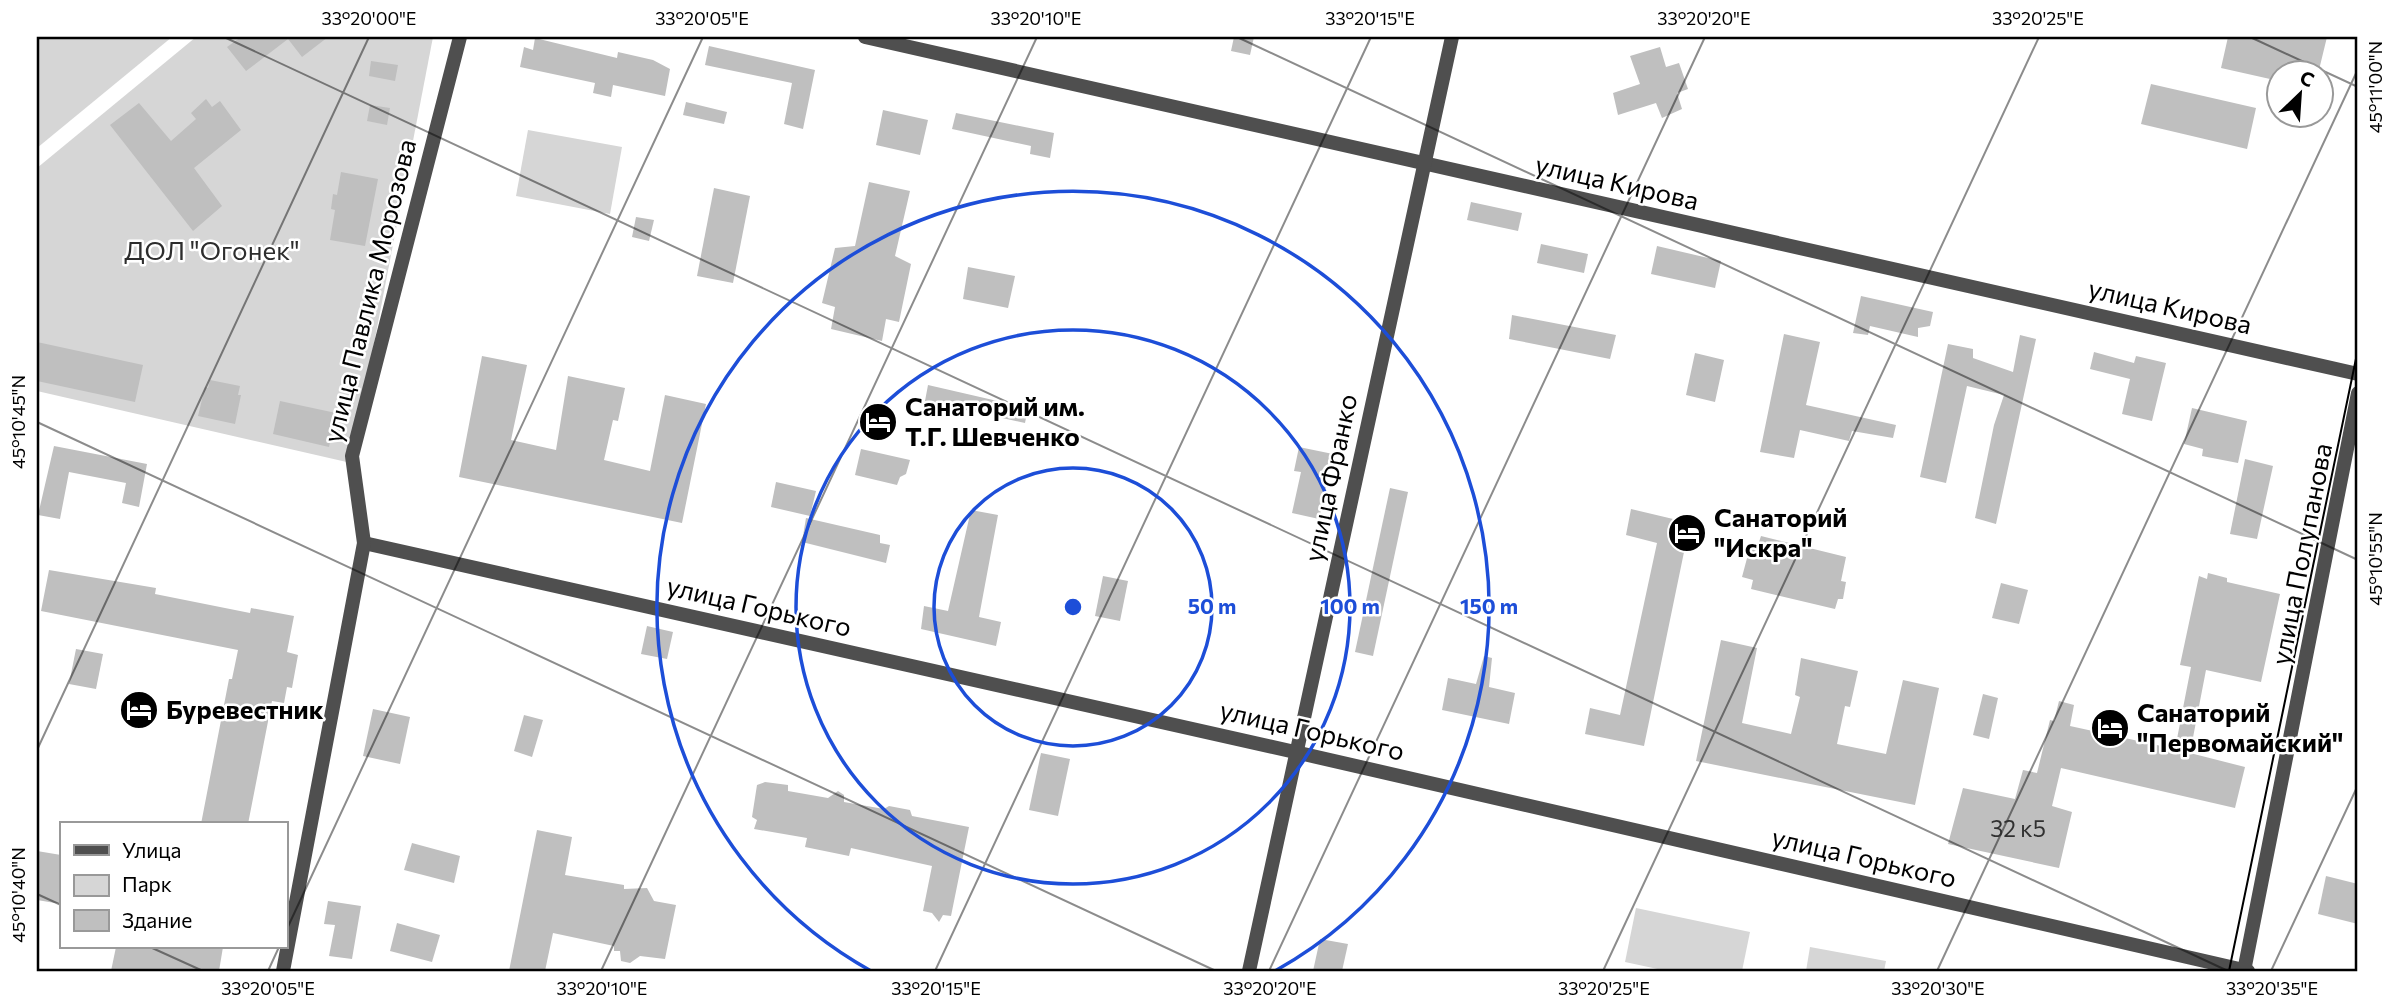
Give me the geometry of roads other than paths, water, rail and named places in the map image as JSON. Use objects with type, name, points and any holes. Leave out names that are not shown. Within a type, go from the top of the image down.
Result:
[{"type":"street","name":"улица Павлика Морозова","points":[[283,971],[364,543],[352,456],[460,37]]},
{"type":"street","name":"улица Кирова","points":[[865,37],[2358,374]]},
{"type":"street","name":"улица Франко","points":[[1249,971],[1452,37]]},
{"type":"street","name":"улица Полупанова","points":[[2245,971],[2358,393]]},
{"type":"street","name":"улица Горького","points":[[364,543],[1296,752],[2245,971]]},
{"type":"tram line","points":[[2229,971],[2358,349]]},
{"type":"place","name":"Санаторий им. Т.Г. Шевченко","points":[[878,422]]},
{"type":"place","name":"Санаторий \"Искра\"","points":[[1687,533]]},
{"type":"place","name":"Буревестник","points":[[139,710]]},
{"type":"place","name":"Санаторий \"Первомайский\"","points":[[2110,728]]},
{"type":"park label","name":"ДОЛ \"Огонек\"","points":[[212,251]]}]
